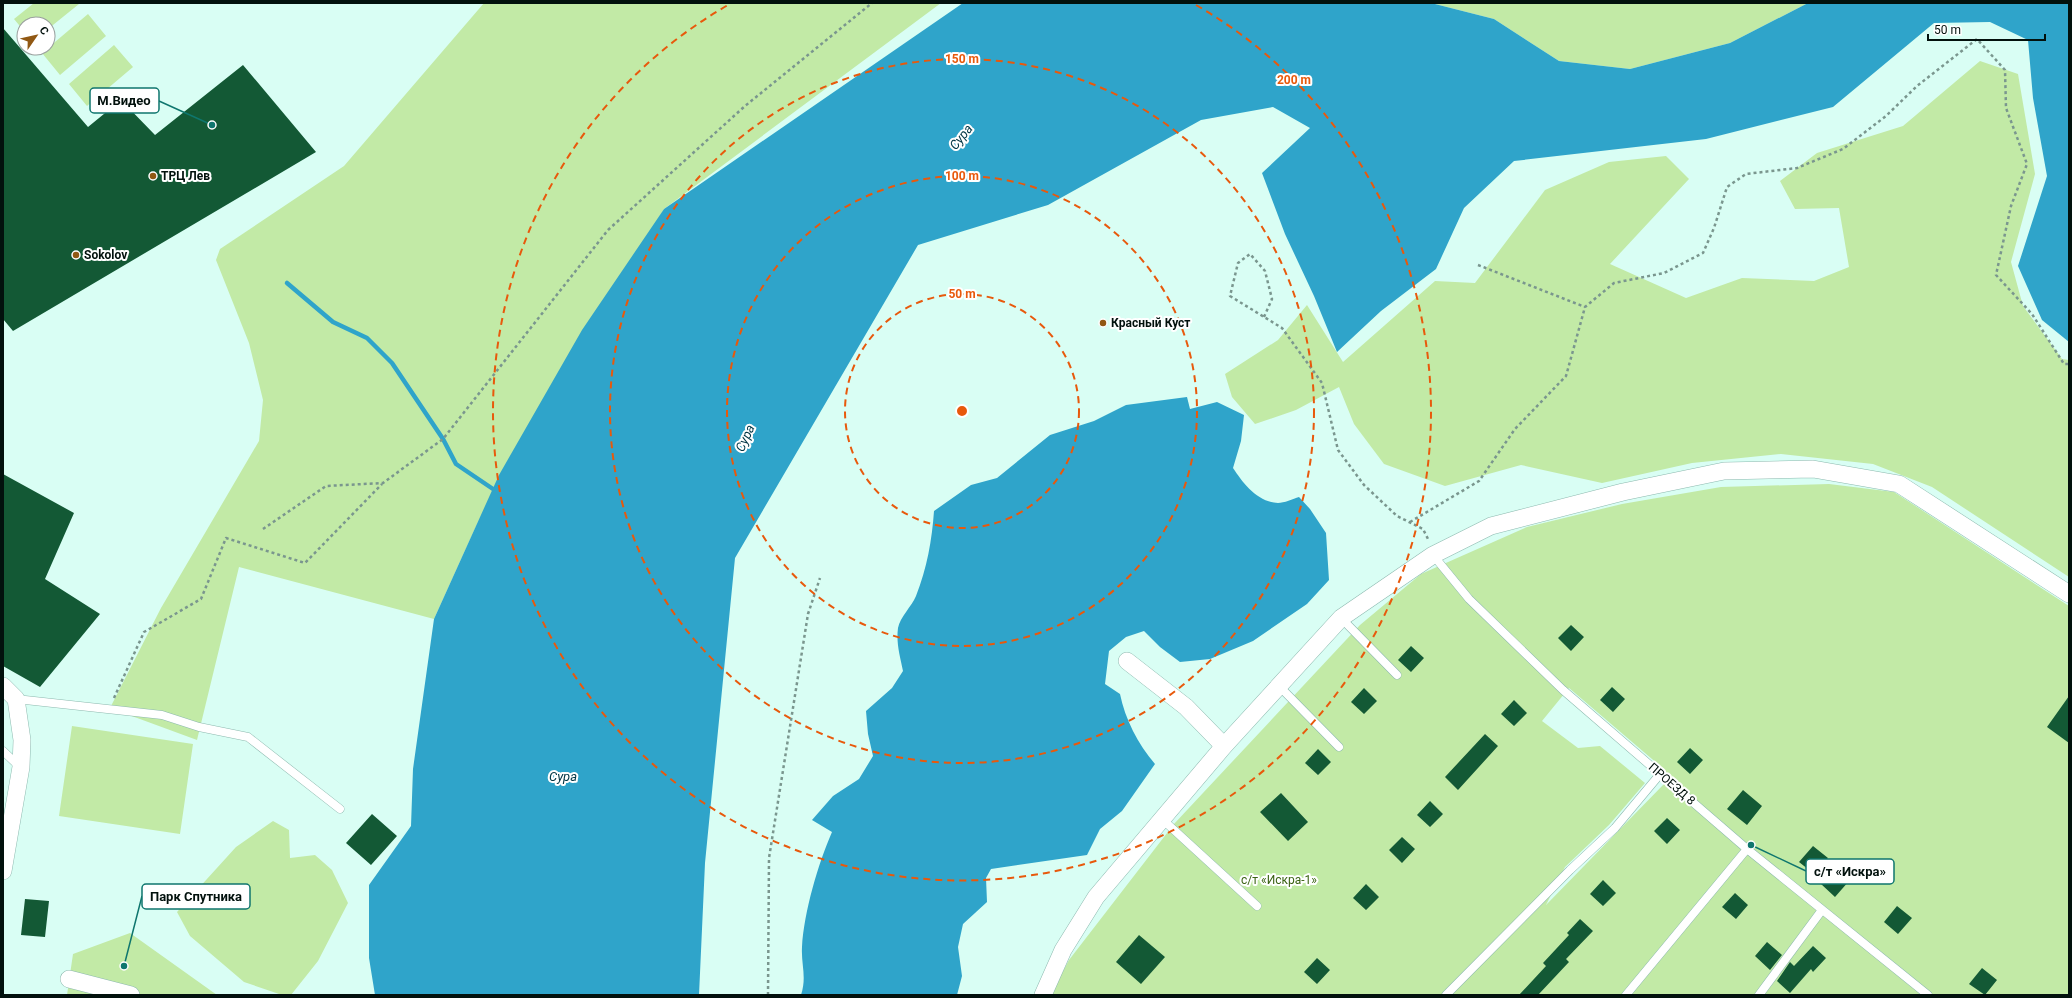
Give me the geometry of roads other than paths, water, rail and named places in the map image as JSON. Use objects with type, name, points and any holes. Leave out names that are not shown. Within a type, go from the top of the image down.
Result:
[{"type":"street","points":[[1043,995],[1063,950],[1096,897],[1224,746],[1341,618],[1433,554],[1491,526],[1623,492],[1724,471],[1813,469],[1898,484],[2069,594]]},
{"type":"street","points":[[1127,661],[1186,707],[1224,746]]},
{"type":"street","points":[[3,686],[16,699],[22,740],[21,767],[3,870]]},
{"type":"street","points":[[69,979],[131,995]]},
{"type":"lane","name":"ПРОЕЗД 8","points":[[1433,554],[1470,599],[1563,690],[1661,773],[1747,849],[1928,995]]},
{"type":"lane","points":[[1341,618],[1397,675]]},
{"type":"lane","points":[[1279,686],[1339,747]]},
{"type":"lane","points":[[16,699],[110,708],[162,715],[199,727],[248,737],[340,809]]},
{"type":"lane","points":[[3,751],[21,767]]},
{"type":"lane","points":[[1446,995],[1570,870],[1615,828],[1661,773]]},
{"type":"lane","points":[[1162,819],[1257,906]]},
{"type":"lane","points":[[1626,995],[1747,849]]},
{"type":"lane","points":[[1760,995],[1822,910]]},
{"type":"water","name":"Сура","points":[[963,3],[1431,3],[1494,19],[1559,61],[1630,69],[1730,43],[1808,3],[2069,3],[2069,342],[2042,320],[2018,266],[2047,176],[2033,98],[2028,40],[1990,22],[1934,23],[1833,107],[1706,139],[1514,161],[1464,208],[1436,269],[1381,311],[1337,352],[1314,296],[1285,234],[1262,173],[1310,128],[1273,107],[1201,120],[1048,205],[918,245],[735,558],[705,863],[699,995],[375,995],[369,958],[369,885],[411,826],[413,769],[434,619],[499,475],[582,330],[664,209]]},
{"type":"water","points":[[1187,397],[1190,409],[1217,402],[1244,415],[1241,441],[1233,468],[1251,491],[1264,499],[1270,502],[1278,503],[1286,502],[1299,497],[1310,509],[1326,533],[1329,580],[1307,604],[1253,641],[1210,659],[1180,662],[1160,647],[1144,631],[1126,637],[1109,651],[1105,684],[1120,694],[1125,713],[1133,731],[1155,764],[1122,811],[1100,829],[1087,855],[991,869],[986,878],[987,902],[963,924],[958,947],[962,976],[957,995],[801,995],[804,982],[802,953],[803,933],[817,873],[832,832],[812,820],[833,796],[859,779],[873,756],[868,734],[866,711],[892,688],[903,671],[898,644],[898,628],[901,620],[916,596],[923,575],[932,533],[934,511],[971,485],[997,478],[1050,435],[1094,421],[1126,405]]},
{"type":"waterway","points":[[287,283],[333,322],[367,338],[392,363],[443,439],[456,464],[493,489]]},
{"type":"place","name":"М.Видео","points":[[212,125]]},
{"type":"place","name":"ТРЦ Лев","points":[[153,176]]},
{"type":"place","name":"Sokolov","points":[[76,255]]},
{"type":"place","name":"Красный Куст","points":[[1103,323]]},
{"type":"place","name":"с/т «Искра»","points":[[1751,845]]},
{"type":"place","name":"Парк Спутника","points":[[124,966]]},
{"type":"park label","name":"с/т «Искра-1»","points":[[1279,880]]}]
